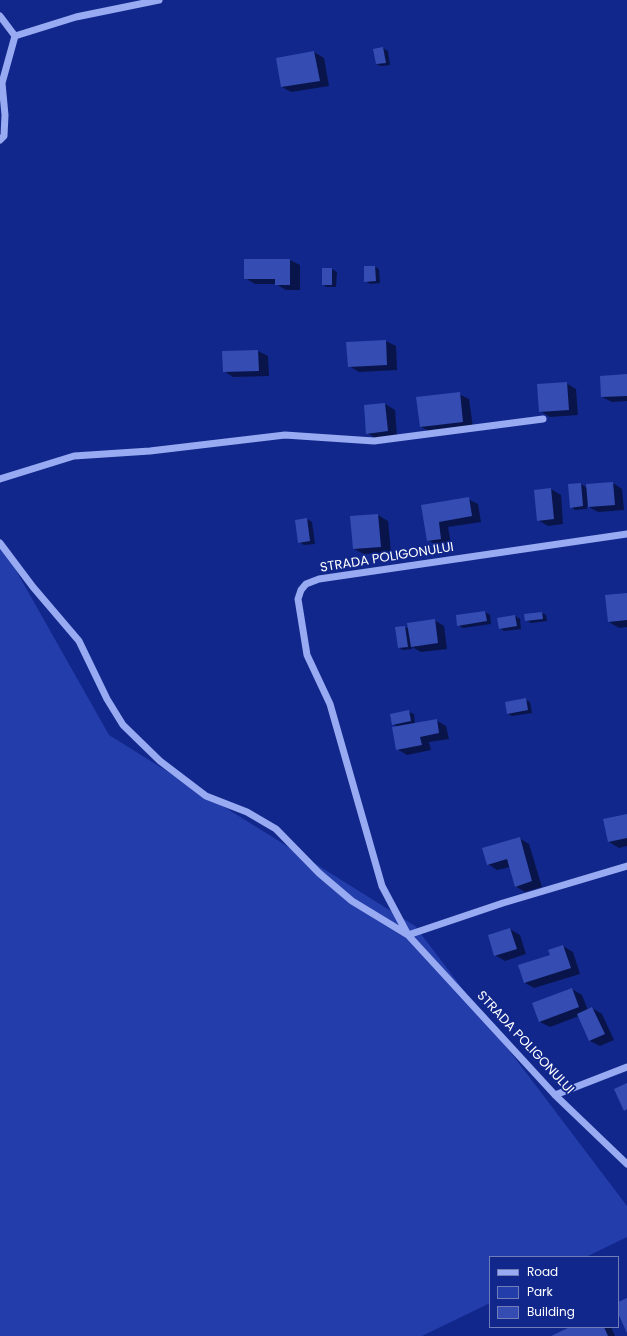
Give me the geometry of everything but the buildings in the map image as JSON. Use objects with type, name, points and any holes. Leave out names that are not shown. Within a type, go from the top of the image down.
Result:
[{"type":"street","points":[[15,36],[76,17],[159,0]]},
{"type":"street","points":[[0,16],[15,36]]},
{"type":"street","points":[[0,140],[4,136],[5,115],[2,82],[15,36]]},
{"type":"street","points":[[0,479],[74,456],[150,450],[284,435],[374,442],[543,419]]},
{"type":"street","name":"STRADA POLIGONULUI","points":[[627,534],[319,579],[306,584],[301,590],[298,599],[307,655],[330,704],[382,886],[408,935],[555,1095],[627,1164]]},
{"type":"street","name":"STRADA POLIGONULUI","points":[[0,543],[33,587],[79,641],[107,699],[123,725],[160,761],[206,796],[247,812],[276,829],[319,873],[352,901],[408,935]]},
{"type":"street","points":[[408,935],[503,903],[627,866]]},
{"type":"street","points":[[555,1095],[627,1067]]},
{"type":"green space","points":[[0,542],[109,735],[415,926],[627,1206],[627,1237],[588,1256],[489,1256],[489,1303],[422,1336],[0,1336]]}]
